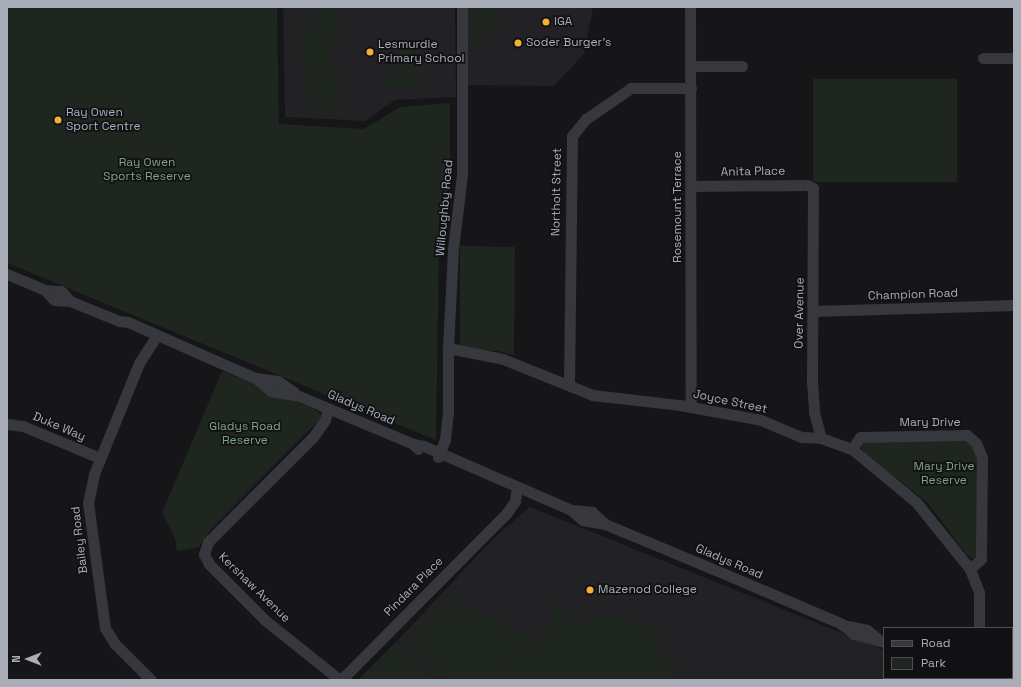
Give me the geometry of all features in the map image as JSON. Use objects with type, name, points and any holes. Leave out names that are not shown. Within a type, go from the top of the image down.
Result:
[{"type":"street","name":"Willoughby Road","points":[[450,460],[448,348],[454,248],[462,175],[462,7]]},
{"type":"street","name":"Rosemount Terrace","points":[[690,7],[691,407]]},
{"type":"street","points":[[983,58],[1014,58]]},
{"type":"street","points":[[691,66],[742,66]]},
{"type":"street","name":"Northolt Street","points":[[569,384],[572,136],[586,119],[631,88],[691,88]]},
{"type":"street","name":"Anita Place","points":[[691,186],[807,185],[813,188]]},
{"type":"street","name":"Over Avenue","points":[[813,188],[813,399],[821,438]]},
{"type":"street","name":"Gladys Road","points":[[7,274],[45,290],[61,291],[70,301],[255,378],[271,391],[299,396],[413,444],[416,443],[438,455],[571,510],[582,520],[605,524],[842,624],[856,626],[882,641]]},
{"type":"street","name":"Champion Road","points":[[813,311],[1014,305]]},
{"type":"street","name":"Bailey Road","points":[[151,680],[111,639],[103,621],[88,503],[90,486],[100,458],[152,335]]},
{"type":"street","name":"Joyce Street","points":[[448,348],[503,359],[569,384],[593,395],[691,407],[760,420],[801,436],[821,438],[852,448],[916,502],[970,569],[979,593],[979,627]]},
{"type":"street","name":"Kershaw Avenue","points":[[328,408],[325,420],[313,437],[208,542],[204,554],[209,564],[262,617],[340,680]]},
{"type":"street","name":"Willoughby Road","points":[[438,455],[445,440],[448,412]]},
{"type":"street","name":"Kershaw Avenue","points":[[313,437],[326,428],[338,413]]},
{"type":"street","name":"Duke Way","points":[[7,424],[23,426],[100,458]]},
{"type":"street","name":"Mary Drive","points":[[852,448],[860,437],[967,436],[976,443],[982,457],[981,560],[970,569]]},
{"type":"street","name":"Pindara Place","points":[[506,514],[515,501],[516,487]]},
{"type":"street","name":"Pindara Place","points":[[340,680],[528,492]]},
{"type":"street","points":[[977,679],[1011,680]]},
{"type":"shaded area","name":"Lesmurdie Primary School","points":[[283,7],[455,7],[456,97],[395,100],[365,121],[285,117]]},
{"type":"shaded area","points":[[502,7],[593,7],[584,54],[554,86],[465,85],[467,40],[485,41]]},
{"type":"shaded area","name":"Mazenod College","points":[[530,507],[883,650],[883,679],[956,680],[435,680],[397,641],[494,538]]},
{"type":"green space","name":"Ray Owen Sports Reserve","points":[[7,7],[277,7],[279,124],[364,129],[400,107],[450,103],[450,175],[439,244],[436,440],[7,263]]},
{"type":"green space","points":[[316,7],[337,7],[339,11],[340,45],[331,46],[331,65],[338,65],[340,106],[332,109],[314,107],[306,96],[302,27],[316,27]]},
{"type":"green space","points":[[467,7],[502,7],[485,41],[467,40]]},
{"type":"green space","points":[[394,43],[419,48],[422,75],[409,92],[388,89],[384,73],[395,70]]},
{"type":"green space","points":[[813,79],[957,79],[957,182],[813,182]]},
{"type":"green space","points":[[460,246],[515,247],[514,355],[499,351],[460,350]]},
{"type":"green space","name":"Gladys Road Reserve","points":[[222,371],[251,383],[269,395],[282,396],[314,409],[319,413],[321,418],[212,528],[199,547],[177,551],[175,538],[162,513]]},
{"type":"green space","name":"Mary Drive Reserve","points":[[965,441],[971,444],[977,455],[977,556],[974,559],[966,554],[928,503],[864,452],[860,444],[871,442]]},
{"type":"green space","points":[[450,597],[466,612],[474,612],[531,634],[527,643],[508,659],[511,664],[512,656],[532,642],[536,645],[537,641],[542,643],[557,606],[584,624],[595,615],[608,618],[613,611],[654,632],[663,657],[673,665],[672,680],[447,680],[409,641]]},
{"type":"green space","points":[[397,641],[435,680],[358,680]]},
{"type":"place","name":"IGA","points":[[546,22]]},
{"type":"place","name":"Soder Burger's","points":[[518,43]]},
{"type":"place","name":"Lesmurdie Primary School","points":[[370,52]]},
{"type":"place","name":"Ray Owen Sport Centre","points":[[58,120]]},
{"type":"place","name":"Mazenod College","points":[[590,590]]}]
